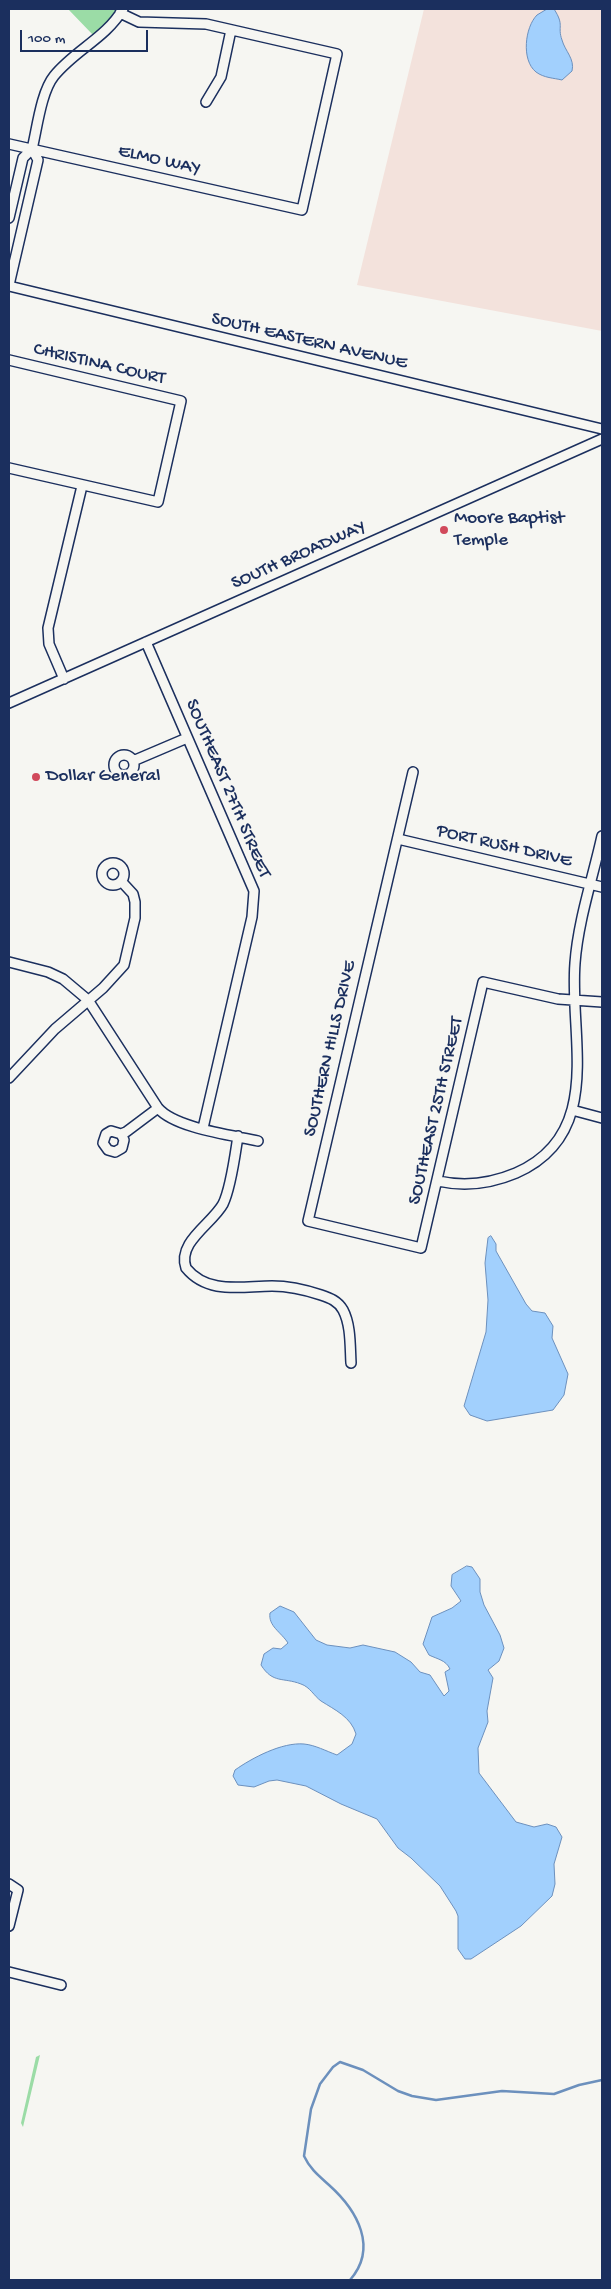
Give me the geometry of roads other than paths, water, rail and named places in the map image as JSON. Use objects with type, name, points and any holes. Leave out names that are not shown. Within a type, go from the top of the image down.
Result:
[{"type":"street","points":[[9,218],[23,158],[32,149],[50,80],[61,68],[109,28],[122,11],[140,22],[206,24],[231,30],[221,77],[206,102]]},
{"type":"street","name":"ELMO WAY","points":[[9,144],[302,210],[337,54],[231,30]]},
{"type":"street","points":[[9,286],[38,160],[32,149]]},
{"type":"street","name":"SOUTH EASTERN AVENUE","points":[[9,286],[602,429]]},
{"type":"street","name":"CHRISTINA COURT","points":[[9,360],[181,402],[158,502],[82,486]]},
{"type":"street","name":"SOUTH BROADWAY","points":[[9,703],[602,439]]},
{"type":"street","points":[[9,468],[82,486],[48,628],[49,644],[64,679]]},
{"type":"street","name":"SOUTHEAST 27TH STREET","points":[[146,642],[254,891],[252,918],[203,1128]]},
{"type":"street","points":[[133,761],[188,738]]},
{"type":"street","name":"SOUTHERN HILLS DRIVE","points":[[413,772],[308,1221],[421,1248]]},
{"type":"street","points":[[438,1181],[452,1184],[476,1184],[496,1181],[521,1171],[534,1164],[546,1154],[564,1130],[572,1110],[577,1086],[576,952],[602,836]]},
{"type":"street","name":"PORT RUSH DRIVE","points":[[398,839],[602,887]]},
{"type":"street","points":[[9,1078],[55,1029],[115,977],[126,961],[135,918],[135,902],[132,894],[121,881]]},
{"type":"street","points":[[9,962],[48,972],[63,979],[88,1000],[158,1108],[173,1121],[258,1141]]},
{"type":"street","name":"SOUTHEAST 25TH STREET","points":[[421,1248],[484,982],[558,999],[575,1000]]},
{"type":"street","points":[[575,1000],[602,1002]]},
{"type":"street","points":[[121,1134],[158,1108]]},
{"type":"street","points":[[572,1110],[602,1118]]},
{"type":"street","points":[[238,1136],[223,1203],[190,1244],[185,1257],[186,1268],[191,1274],[206,1284],[235,1289],[273,1286],[292,1288],[333,1300],[342,1309],[346,1319],[351,1363]]},
{"type":"street","points":[[9,1884],[18,1890],[9,1926]]},
{"type":"street","points":[[9,1972],[60,1985]]},
{"type":"water","points":[[547,9],[554,9],[557,15],[563,44],[573,67],[572,71],[562,80],[539,74],[531,67],[528,60],[527,35],[533,20]]},
{"type":"water","points":[[491,1236],[496,1244],[496,1251],[526,1304],[532,1311],[545,1313],[553,1326],[552,1338],[568,1374],[564,1395],[553,1410],[487,1421],[470,1415],[464,1406],[486,1332],[488,1300],[485,1263],[488,1238]]},
{"type":"water","points":[[467,1566],[472,1567],[480,1579],[480,1592],[484,1605],[500,1635],[504,1648],[499,1661],[488,1670],[493,1678],[487,1711],[488,1722],[478,1748],[479,1773],[516,1822],[534,1827],[547,1824],[556,1827],[562,1837],[554,1864],[555,1884],[552,1896],[521,1926],[471,1959],[465,1959],[458,1949],[458,1916],[440,1886],[398,1848],[377,1819],[341,1804],[306,1786],[277,1780],[254,1787],[238,1785],[233,1776],[235,1770],[250,1761],[277,1748],[295,1744],[316,1747],[337,1755],[352,1744],[356,1734],[346,1718],[321,1701],[307,1687],[295,1682],[274,1678],[265,1671],[261,1665],[264,1654],[273,1648],[281,1649],[288,1643],[271,1622],[270,1613],[280,1606],[294,1612],[316,1640],[327,1645],[350,1648],[363,1645],[395,1652],[411,1662],[420,1672],[430,1675],[444,1696],[449,1691],[445,1672],[450,1669],[444,1662],[429,1655],[423,1644],[432,1617],[452,1608],[461,1601],[451,1586],[452,1575]]},
{"type":"waterway","points":[[350,2280],[358,2268],[363,2255],[361,2230],[348,2206],[312,2169],[304,2156],[311,2109],[320,2084],[333,2067],[340,2062],[363,2070],[398,2091],[412,2096],[436,2100],[502,2091],[554,2094],[579,2085],[602,2080]]},
{"type":"place","name":"Moore Baptist Temple","points":[[444,530]]},
{"type":"place","name":"Dollar General","points":[[36,777]]}]
